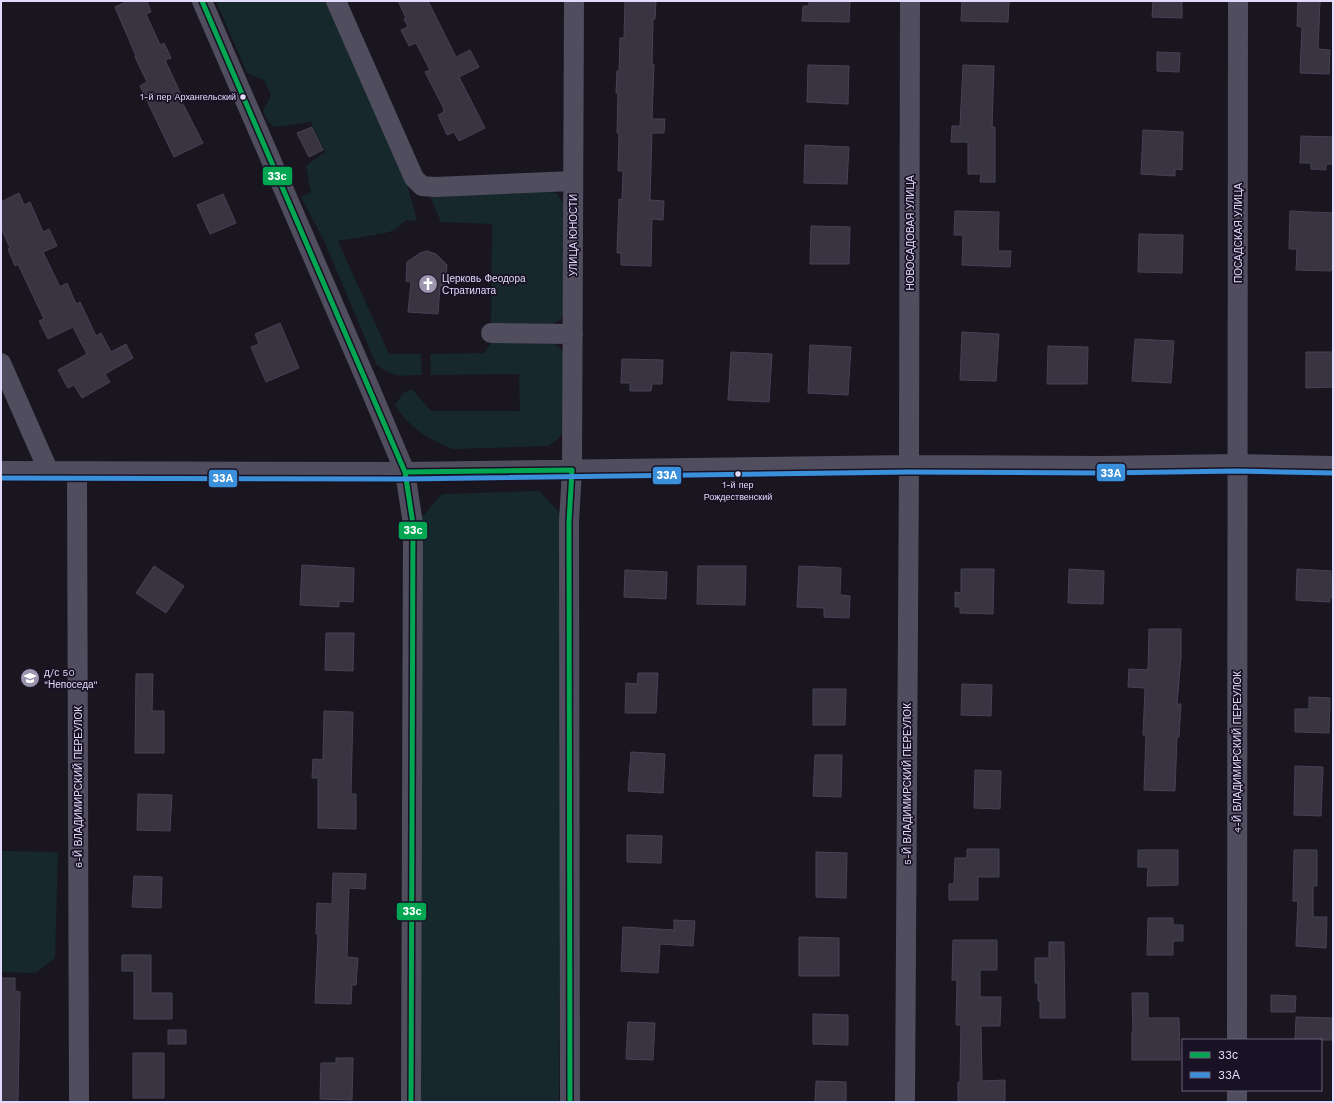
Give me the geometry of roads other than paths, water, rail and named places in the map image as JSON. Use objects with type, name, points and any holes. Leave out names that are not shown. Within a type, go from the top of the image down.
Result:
[{"type":"street","points":[[202,1],[405,472],[413,524],[411,1102]]},
{"type":"street","points":[[336,1],[414,178],[422,186],[435,187],[573,181]]},
{"type":"street","name":"УЛИЦА ЮНОСТИ","points":[[570,1102],[570,522],[572,470],[574,1]]},
{"type":"street","name":"НОВОСАДОВАЯ УЛИЦА","points":[[910,1],[910,465]]},
{"type":"street","name":"ПОСАДСКАЯ УЛИЦА","points":[[1237,464],[1238,1]]},
{"type":"street","points":[[491,333],[573,334]]},
{"type":"street","points":[[1,363],[49,472]]},
{"type":"street","points":[[1,471],[405,472],[910,465],[1102,466],[1237,464],[1333,466]]},
{"type":"street","name":"4-Й ВЛАДИМИРСКИЙ ПЕРЕУЛОК","points":[[1237,464],[1237,1039]]},
{"type":"street","name":"5-Й ВЛАДИМИРСКИЙ ПЕРЕУЛОК","points":[[905,1102],[910,465]]},
{"type":"street","name":"6-Й ВЛАДИМИРСКИЙ ПЕРЕУЛОК","points":[[77,471],[79,1102]]},
{"type":"street","points":[[1237,1091],[1237,1102]]},
{"type":"place","name":"1-й пер Архангельский","points":[[243,97]]},
{"type":"place","name":"Церковь Феодора Стратилата","points":[[428,284]]},
{"type":"place","name":"1-й пер Рождественский","points":[[738,474]]},
{"type":"place","name":"д/с 50 \"Непоседа\"","points":[[30,678]]}]
